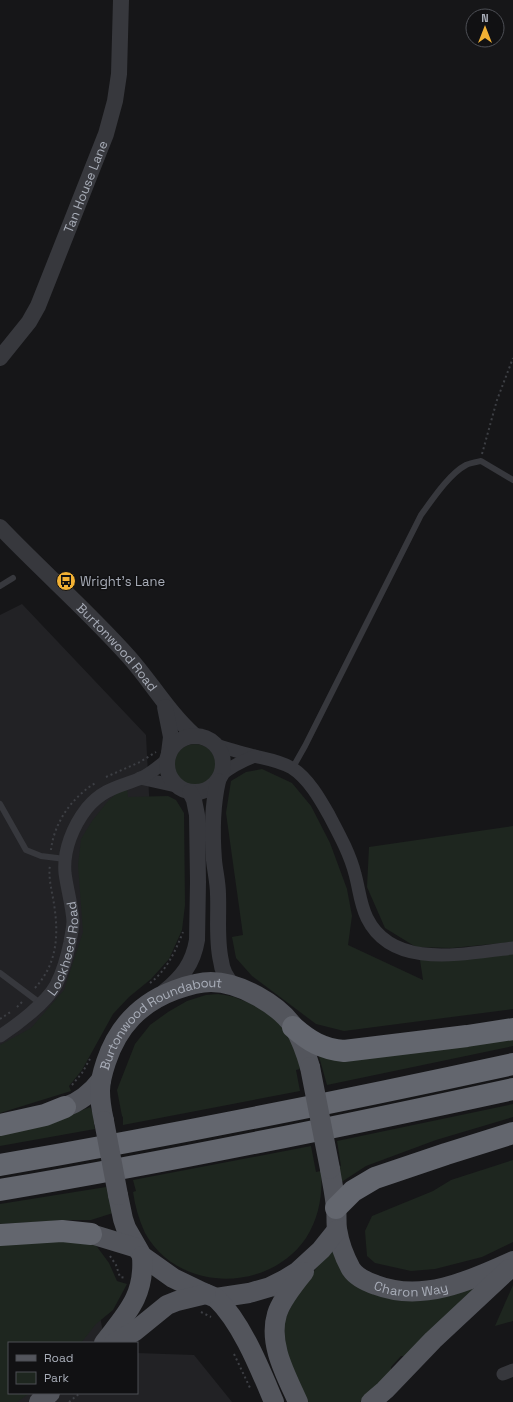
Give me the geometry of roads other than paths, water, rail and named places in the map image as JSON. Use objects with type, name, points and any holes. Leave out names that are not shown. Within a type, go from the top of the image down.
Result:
[{"type":"highway","points":[[467,1036],[513,1024]]},
{"type":"highway","points":[[294,1027],[306,1038],[316,1043],[334,1050],[344,1051],[513,1029]]},
{"type":"highway","points":[[0,1165],[349,1099],[513,1064]]},
{"type":"highway","points":[[0,1190],[100,1173],[356,1124],[513,1089]]},
{"type":"highway","points":[[0,1125],[45,1115],[65,1107]]},
{"type":"highway","points":[[336,1208],[353,1191],[364,1183],[375,1178],[446,1154],[513,1134]]},
{"type":"highway","points":[[0,1235],[62,1232],[91,1234]]},
{"type":"main road","name":"Burtonwood Roundabout","points":[[211,1296],[173,1278],[139,1252],[131,1238],[123,1219],[100,1101],[101,1080],[109,1054],[120,1031],[154,990],[218,982],[233,986],[260,998],[272,1006],[294,1027],[303,1046],[310,1067],[330,1169],[336,1208],[337,1230]]},
{"type":"main road","points":[[65,1107],[82,1099],[96,1087],[101,1080]]},
{"type":"main road","points":[[298,1402],[277,1351],[274,1327],[278,1312],[293,1286],[337,1230]]},
{"type":"main road","name":"Charon Way","points":[[337,1230],[343,1250],[352,1270],[364,1281],[383,1288],[402,1292],[424,1291],[446,1287],[481,1275],[513,1261]]},
{"type":"main road","points":[[91,1234],[139,1252],[142,1281],[137,1297],[105,1342]]},
{"type":"main road","points":[[116,1342],[135,1331],[167,1305],[177,1301],[211,1296],[250,1293],[270,1287],[297,1272],[322,1250]]},
{"type":"main road","points":[[371,1402],[385,1390],[433,1340],[513,1265]]},
{"type":"main road","points":[[211,1296],[228,1311],[242,1333],[262,1373],[274,1402]]},
{"type":"main road","points":[[39,1402],[49,1394]]},
{"type":"street","name":"Tan House Lane","points":[[0,358],[28,322],[38,306],[106,134],[115,101],[119,74],[121,0]]},
{"type":"street","name":"Burtonwood Road","points":[[0,527],[83,608],[125,652],[163,702],[182,724],[195,736]]},
{"type":"street","name":"Burtonwood Road","points":[[163,702],[170,731],[171,746],[168,757]]},
{"type":"street","points":[[154,990],[173,985],[188,968],[197,940],[197,815],[194,800],[169,774],[168,757],[174,746],[180,741],[187,737],[195,736],[210,740],[216,745],[221,752],[223,760],[223,768],[215,796],[213,817],[214,861],[218,892],[220,954],[223,969],[233,986]]},
{"type":"street","points":[[216,745],[282,763],[302,777],[334,825],[350,859],[366,917],[373,928],[391,945],[415,954],[449,955],[513,948]]},
{"type":"street","points":[[140,778],[198,793],[207,790],[232,766],[255,756]]},
{"type":"street","name":"Lockheed Road","points":[[0,1036],[27,1016],[55,986],[67,958],[73,922],[65,872],[65,859],[68,844],[74,829],[88,808],[97,798],[110,789],[140,778],[168,757]]},
{"type":"lane","points":[[292,769],[309,739],[421,515],[442,487],[466,465],[481,461],[513,480]]},
{"type":"lane","points":[[0,586],[13,578]]},
{"type":"lane","points":[[0,804],[26,850],[40,856],[65,859]]},
{"type":"lane","points":[[0,972],[40,1003]]},
{"type":"place","name":"Wright's Lane","points":[[66,581]]}]
